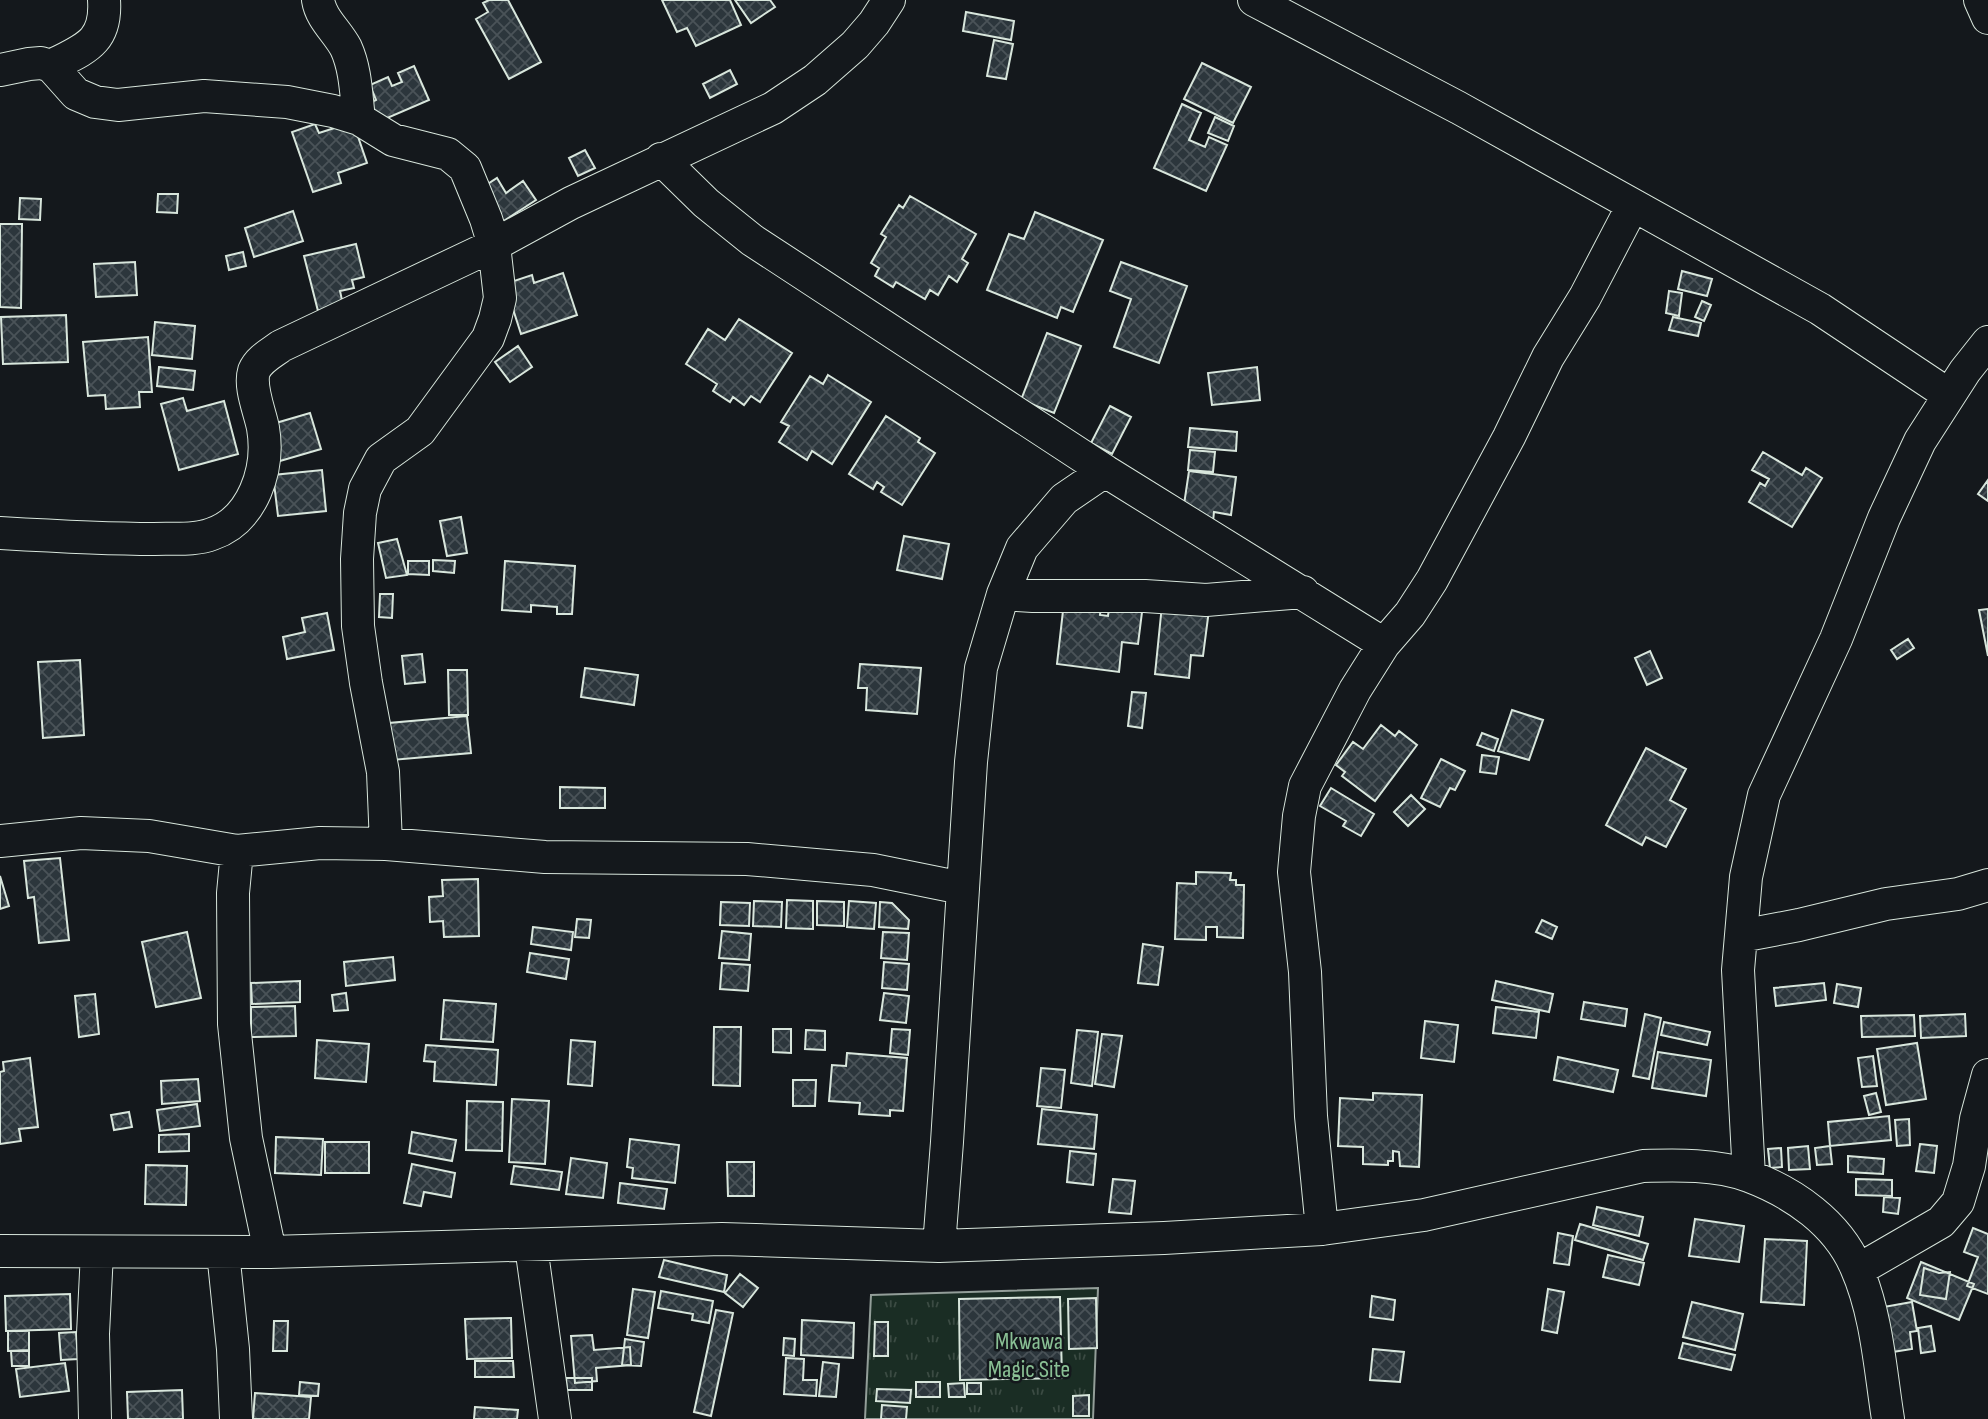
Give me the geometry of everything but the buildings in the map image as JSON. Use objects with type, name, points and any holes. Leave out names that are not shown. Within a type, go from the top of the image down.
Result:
[{"type":"street","points":[[51,66],[94,43],[102,29],[104,0]]},
{"type":"street","points":[[318,0],[323,16],[344,45],[351,62],[359,119]]},
{"type":"street","points":[[0,533],[105,539],[193,538],[227,528],[245,512],[257,491],[264,432],[253,373],[260,361],[281,346],[494,246],[571,203],[661,159],[773,108],[815,80],[855,45],[889,0]]},
{"type":"street","points":[[1254,0],[1459,108],[1820,309],[1950,395]]},
{"type":"street","points":[[1980,0],[1988,18]]},
{"type":"street","points":[[0,70],[41,63],[51,66],[76,94],[94,102],[118,104],[204,96],[287,102],[359,119],[393,140],[448,154],[460,161],[486,219],[494,246],[500,298],[488,338],[420,431],[381,459],[365,488],[360,513],[357,559],[358,626],[383,772],[386,844]]},
{"type":"street","points":[[661,159],[706,203],[752,240],[1105,471],[1384,644]]},
{"type":"street","points":[[1322,1228],[1311,1116],[1304,972],[1294,872],[1298,816],[1306,786],[1355,690],[1384,644],[1410,614],[1432,580],[1548,358],[1585,296],[1633,205]]},
{"type":"street","points":[[1749,1176],[1738,970],[1746,877],[1764,795],[1836,639],[1884,518],[1920,441],[1965,370],[1988,342]]},
{"type":"street","points":[[939,1246],[971,762],[981,668],[1003,594],[1022,548],[1064,499],[1105,471]]},
{"type":"street","points":[[1003,594],[1146,596],[1206,600],[1303,592]]},
{"type":"street","points":[[0,841],[82,833],[126,834],[176,839],[237,851],[320,843],[386,844],[545,858],[747,859],[834,865],[903,875],[962,888]]},
{"type":"street","points":[[237,851],[233,893],[234,1024],[246,1138],[270,1252]]},
{"type":"street","points":[[1741,936],[1886,904],[1958,894],[1988,886]]},
{"type":"street","points":[[1858,1270],[1941,1222],[1958,1202],[1969,1166],[1976,1119],[1988,1075]]},
{"type":"street","points":[[0,1251],[270,1252],[722,1239],[939,1246],[1164,1238],[1322,1228],[1424,1215],[1643,1166],[1713,1168],[1749,1176],[1795,1199],[1820,1217],[1840,1239],[1858,1270],[1874,1329],[1888,1419]]},
{"type":"street","points":[[531,1246],[555,1419]]},
{"type":"street","points":[[95,1419],[93,1334],[97,1252]]},
{"type":"street","points":[[223,1252],[233,1349],[236,1419]]},
{"type":"green space","name":"Mkwawa Magic Site","points":[[1098,1288],[1093,1419],[865,1419],[871,1295]]}]
